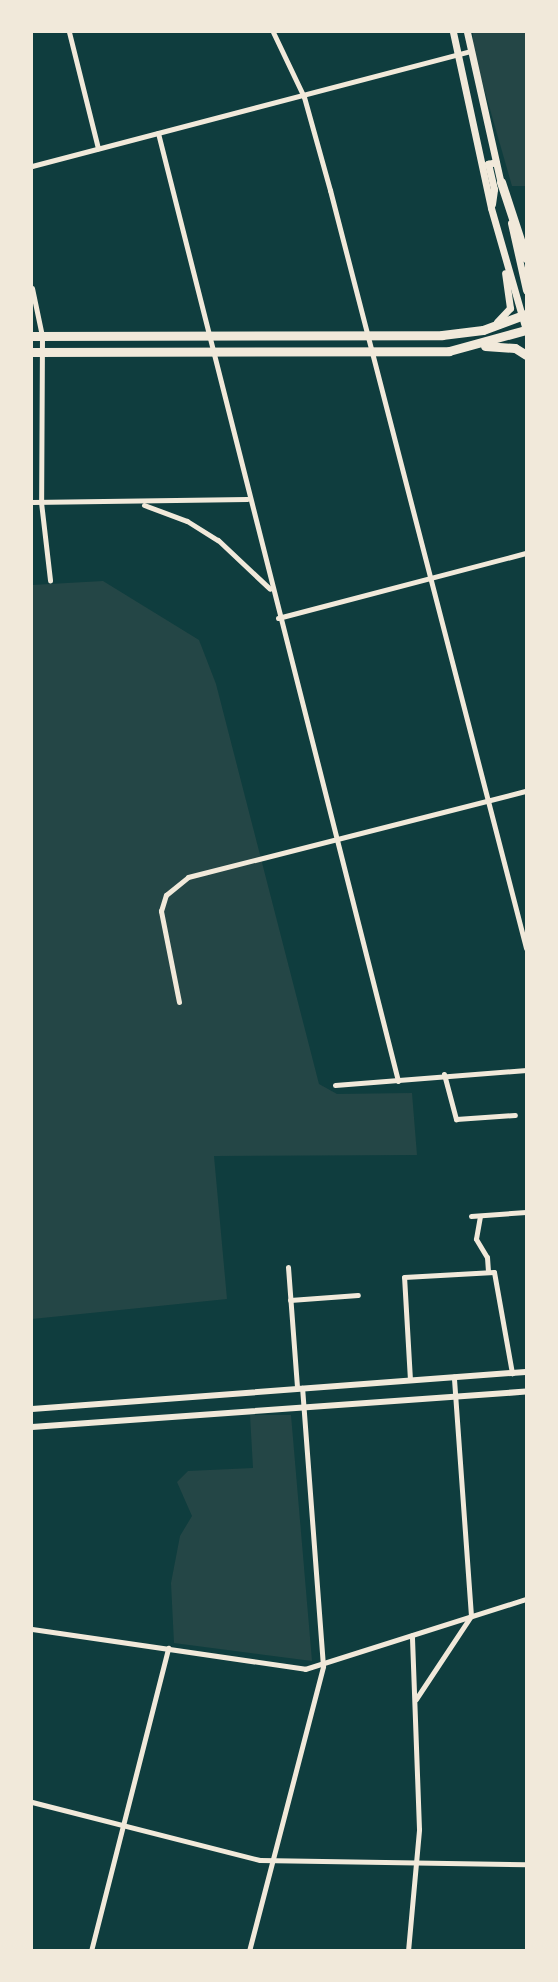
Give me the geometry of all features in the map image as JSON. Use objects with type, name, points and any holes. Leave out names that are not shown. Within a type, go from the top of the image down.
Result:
[{"type":"highway","points":[[501,182],[527,258]]},
{"type":"highway","points":[[37,336],[453,334],[482,330],[524,315]]},
{"type":"highway","points":[[480,346],[527,330]]},
{"type":"highway","points":[[32,352],[372,353],[480,346],[515,348],[527,355]]},
{"type":"main road","points":[[453,32],[491,208],[527,330]]},
{"type":"main road","points":[[467,32],[469,51],[527,290]]},
{"type":"main road","points":[[491,208],[494,189],[488,164],[496,162]]},
{"type":"main road","points":[[453,334],[506,316],[510,297],[504,253]]},
{"type":"street","points":[[69,32],[98,148]]},
{"type":"street","points":[[273,32],[304,97],[527,947]]},
{"type":"street","points":[[32,166],[304,97],[469,51]]},
{"type":"street","points":[[158,133],[247,499],[398,1081]]},
{"type":"street","points":[[32,288],[37,336],[43,352],[41,502],[50,580]]},
{"type":"street","points":[[32,502],[141,504],[247,499]]},
{"type":"street","points":[[141,504],[187,521],[218,540],[270,589]]},
{"type":"street","points":[[278,618],[527,553]]},
{"type":"street","points":[[179,1002],[161,911],[166,895],[188,877],[335,842],[527,791]]},
{"type":"street","points":[[335,1084],[527,1070]]},
{"type":"street","points":[[444,1074],[456,1119],[515,1115]]},
{"type":"street","points":[[471,1216],[527,1212]]},
{"type":"street","points":[[480,1216],[476,1239],[487,1257],[488,1270]]},
{"type":"street","points":[[249,1951],[323,1666],[303,1406],[288,1267]]},
{"type":"street","points":[[410,1380],[404,1277],[488,1270],[494,1272],[512,1373]]},
{"type":"street","points":[[290,1300],[358,1295]]},
{"type":"street","points":[[32,1409],[527,1372]]},
{"type":"street","points":[[416,1699],[471,1616],[454,1377]]},
{"type":"street","points":[[32,1427],[527,1392]]},
{"type":"street","points":[[32,1629],[305,1668],[323,1666],[527,1599]]},
{"type":"street","points":[[408,1951],[418,1862],[416,1699],[412,1635]]},
{"type":"street","points":[[91,1951],[168,1648]]},
{"type":"street","points":[[32,1802],[272,1860],[527,1864]]},
{"type":"shaded area","points":[[473,32],[526,32],[526,186],[512,186],[473,50]]},
{"type":"shaded area","points":[[103,581],[199,640],[216,684],[319,1084],[337,1094],[412,1093],[417,1155],[214,1156],[227,1299],[32,1319],[32,585]]},
{"type":"shaded area","points":[[250,1415],[291,1415],[312,1661],[174,1643],[171,1583],[180,1536],[192,1516],[177,1482],[188,1471],[253,1468]]}]
